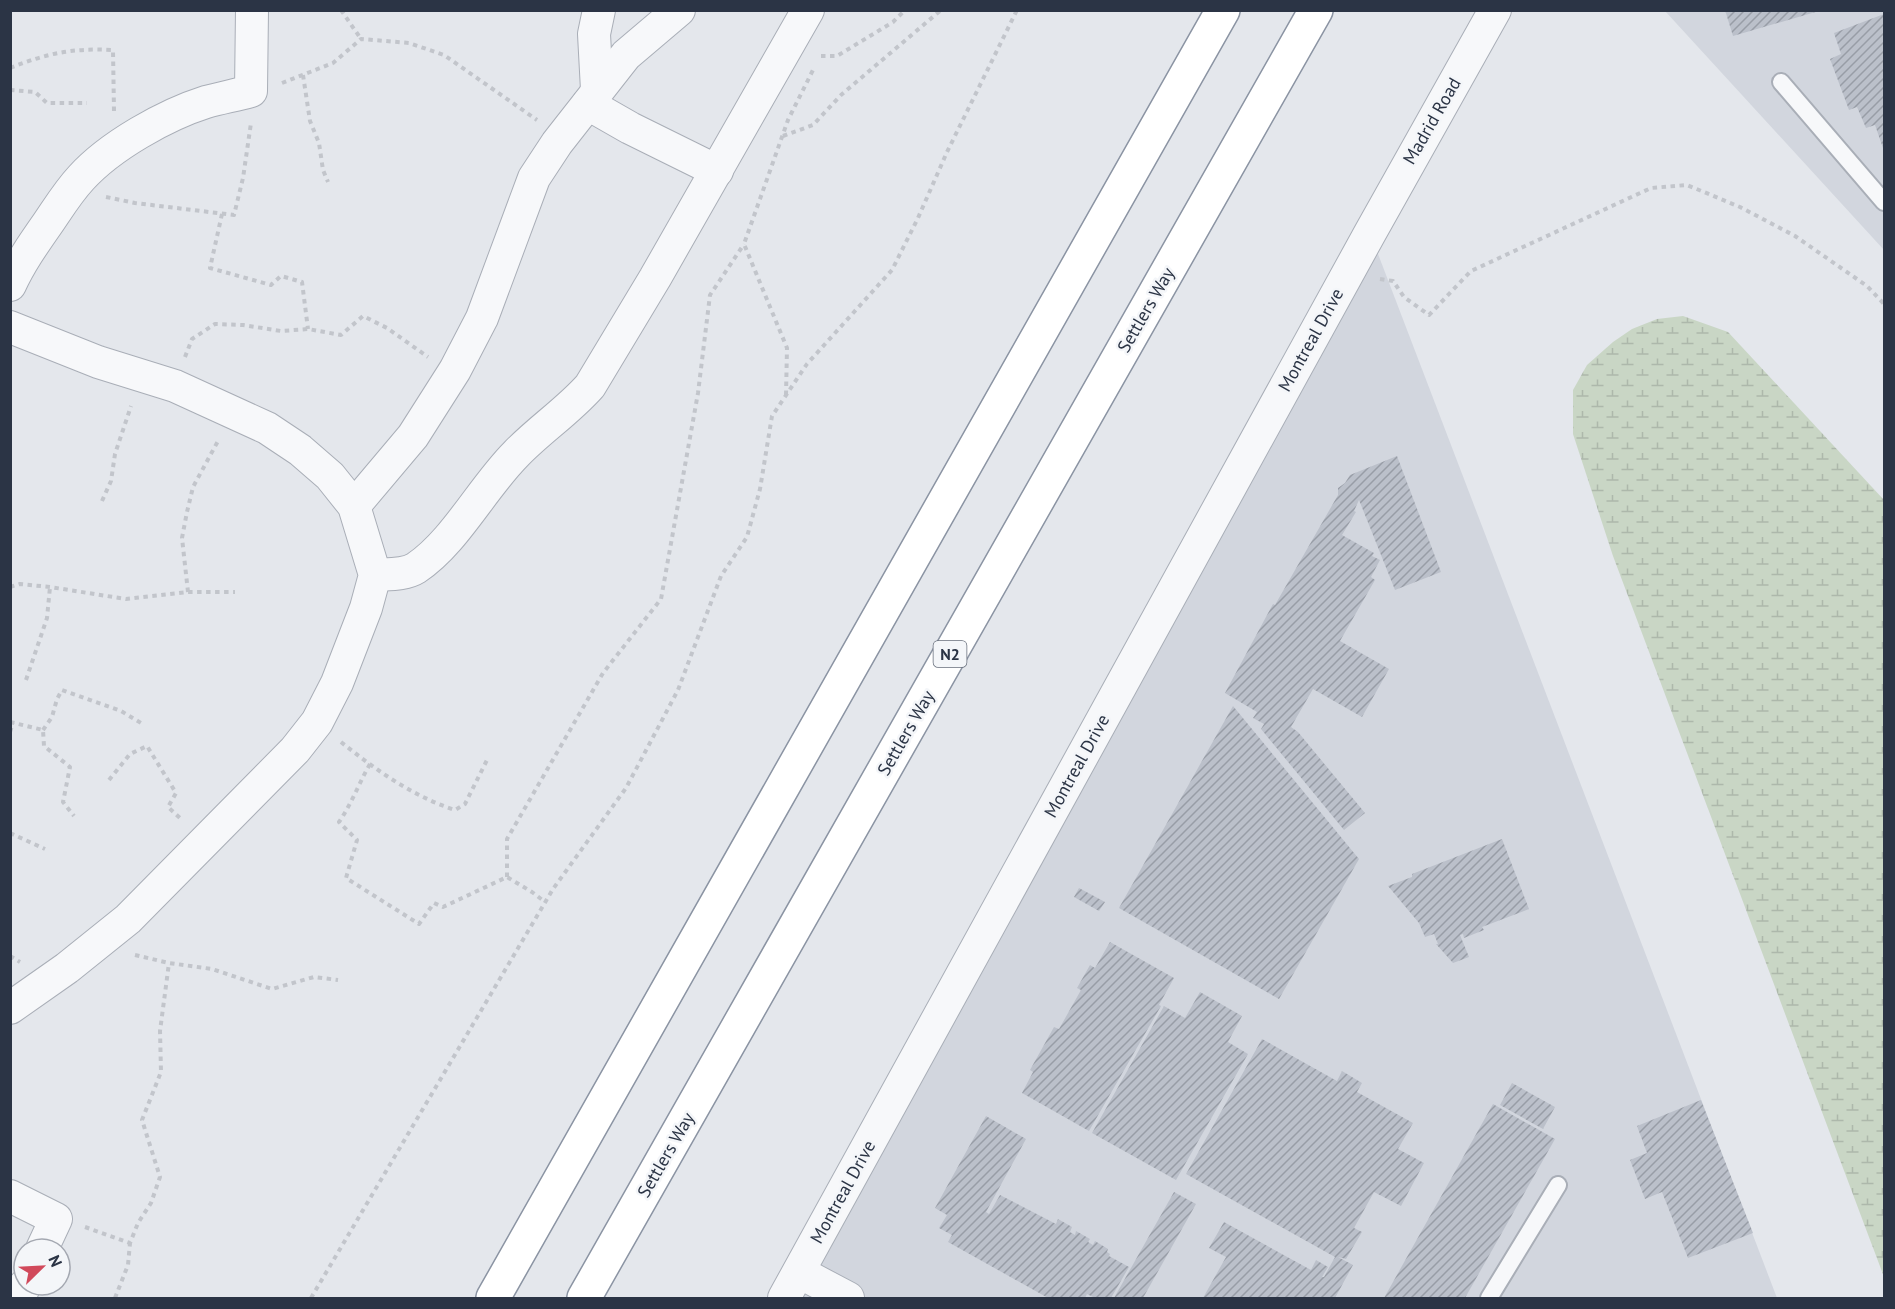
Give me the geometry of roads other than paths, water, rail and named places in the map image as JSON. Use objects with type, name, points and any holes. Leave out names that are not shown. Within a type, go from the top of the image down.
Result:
[{"type":"highway","points":[[493,1299],[1223,10]]},
{"type":"highway","name":"Settlers Way","points":[[584,1299],[1316,10]]},
{"type":"street","points":[[10,285],[32,245],[83,176],[138,134],[204,103],[250,91],[252,10]]},
{"type":"street","points":[[592,97],[594,34],[599,10]]},
{"type":"street","points":[[354,506],[412,436],[455,369],[482,318],[534,178],[557,143],[626,55],[679,10]]},
{"type":"street","points":[[375,575],[413,570],[427,559],[454,531],[486,488],[517,453],[590,386],[717,171],[808,10]]},
{"type":"street","name":"Madrid Road","points":[[1370,233],[1495,10]]},
{"type":"street","points":[[592,97],[630,128],[717,171]]},
{"type":"street","name":"Montreal Drive","points":[[792,1285],[1370,233]]},
{"type":"street","points":[[10,327],[98,362],[174,386],[267,428],[300,450],[330,476],[354,506],[375,575],[353,645],[337,682],[317,722],[295,750],[128,919],[67,968],[10,1008]]},
{"type":"street","points":[[10,1196],[56,1219],[48,1237]]},
{"type":"street","points":[[792,1285],[848,1299]]},
{"type":"lane","points":[[1782,82],[1884,202]]},
{"type":"lane","points":[[1489,1299],[1558,1185]]}]
